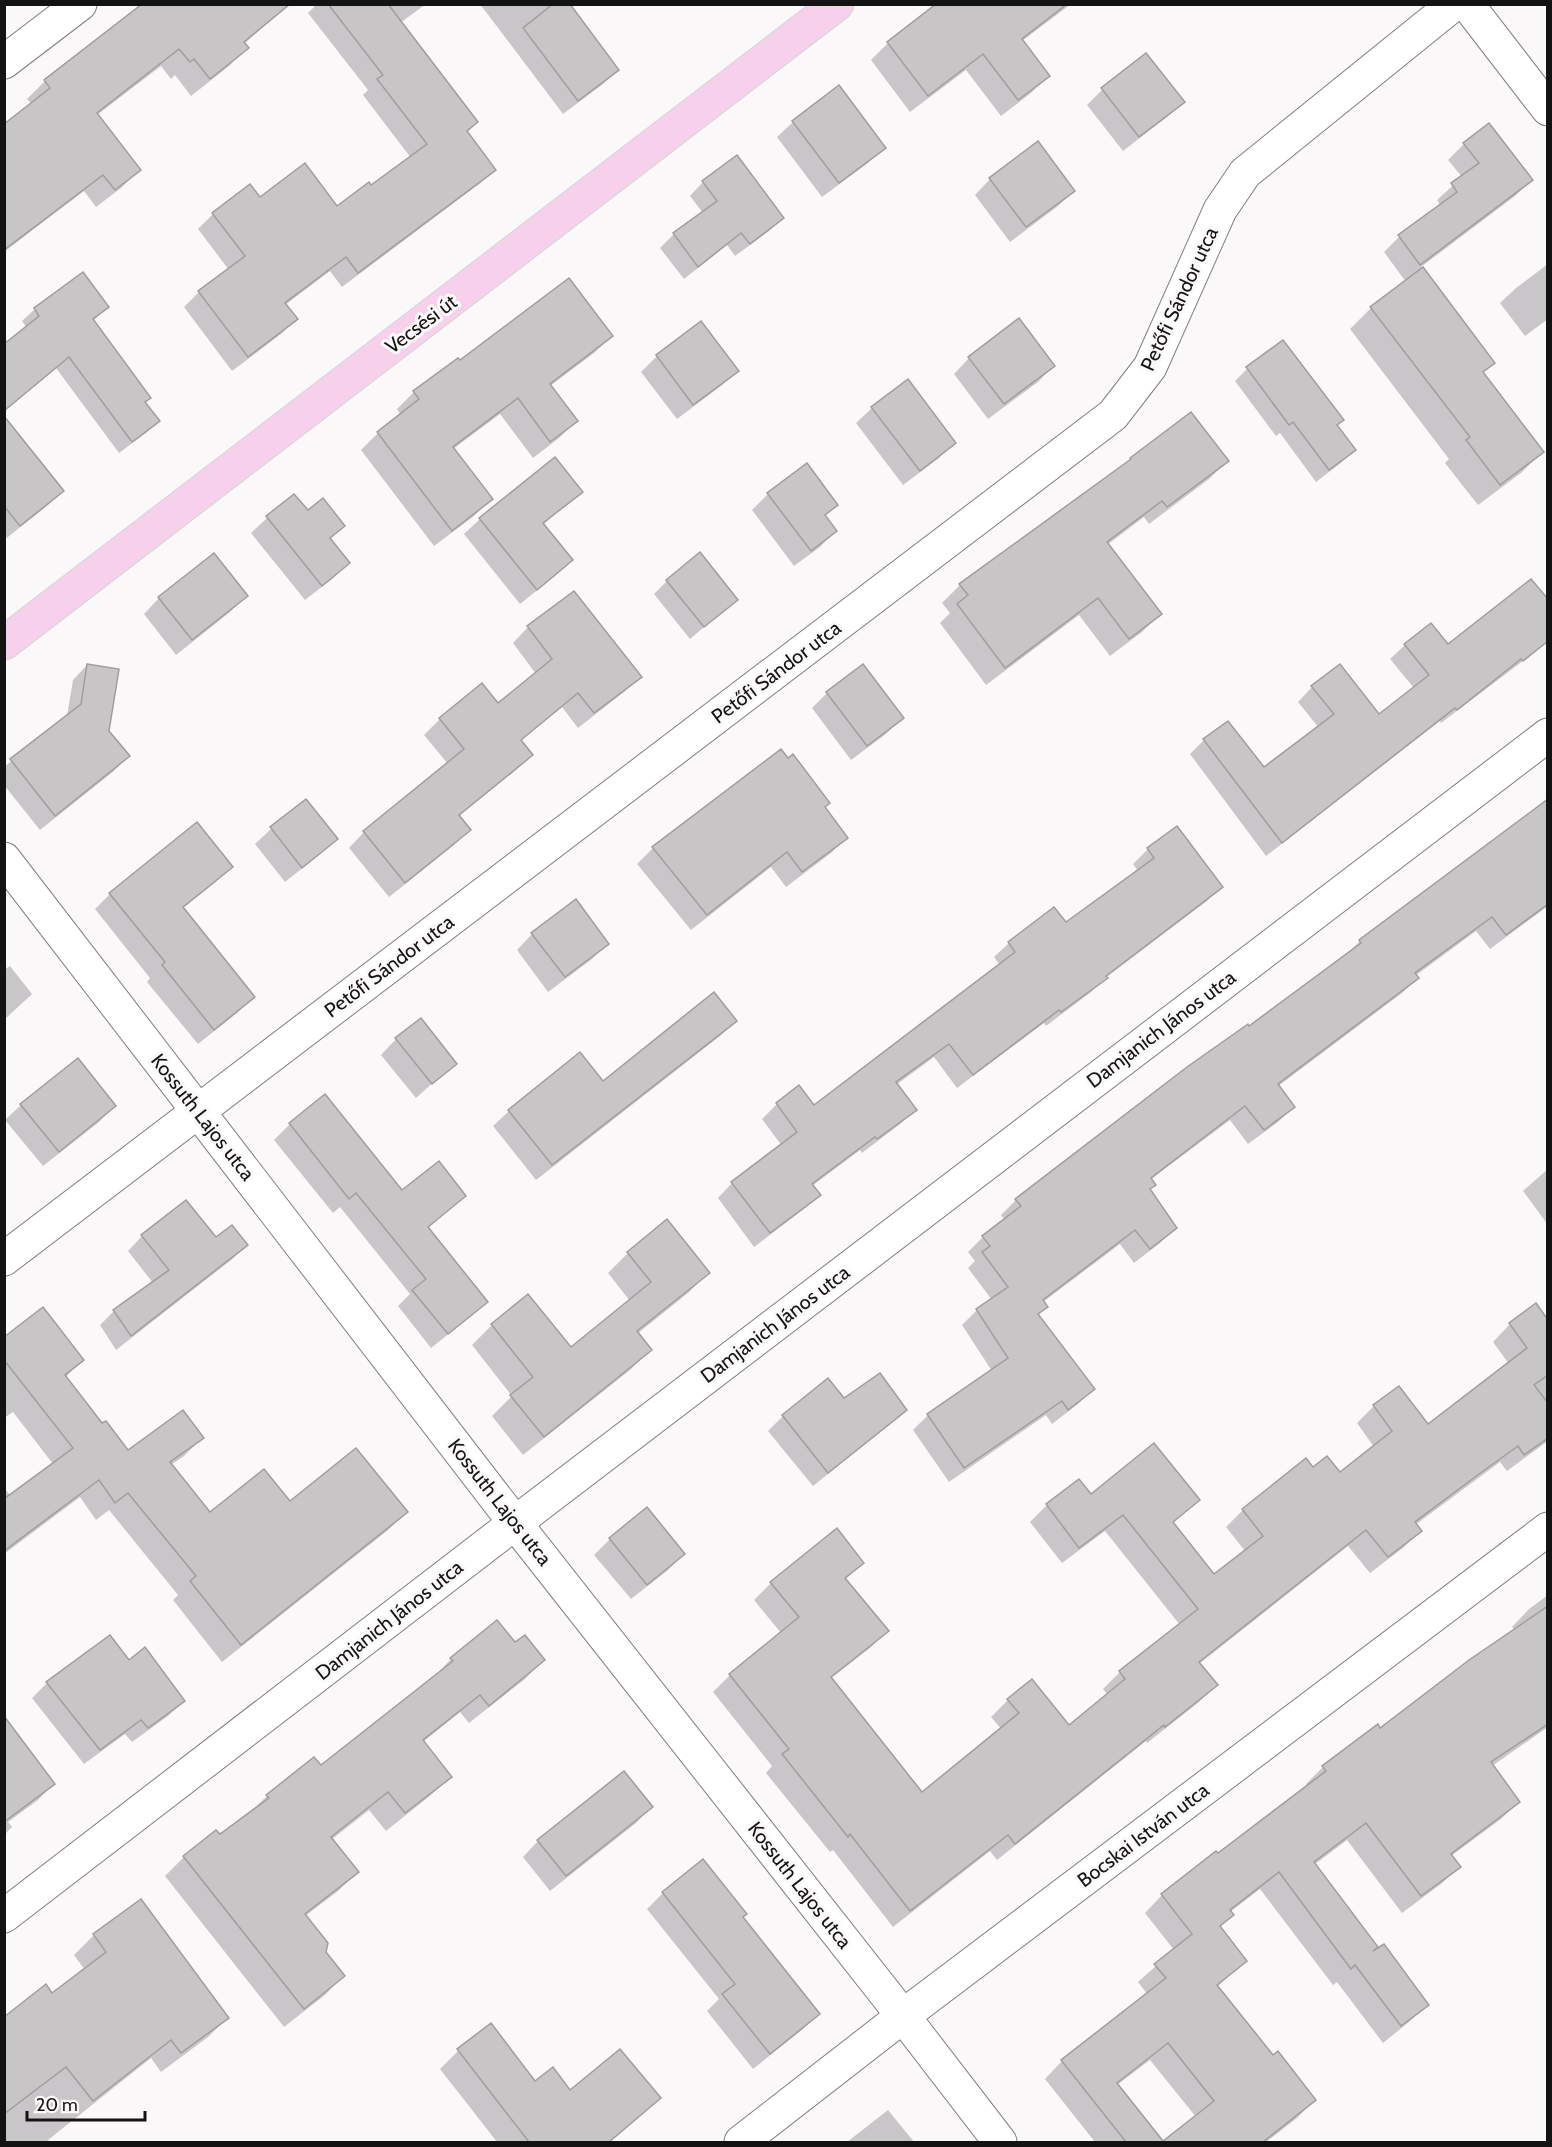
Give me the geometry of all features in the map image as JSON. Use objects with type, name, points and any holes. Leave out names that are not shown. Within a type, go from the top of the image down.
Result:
[{"type":"main road","name":"Vecsési út","points":[[4,643],[837,4]]},
{"type":"street","points":[[4,62],[80,4]]},
{"type":"street","name":"Petőfi Sándor utca","points":[[4,1259],[1113,415],[1150,367],[1220,210],[1245,173],[1454,4]]},
{"type":"street","points":[[1467,4],[1548,109]]},
{"type":"street","name":"Damjanich János utca","points":[[4,1916],[515,1522],[1548,735]]},
{"type":"street","name":"Kossuth Lajos utca","points":[[4,859],[515,1522],[1000,2142]]},
{"type":"street","name":"Bocskai István utca","points":[[741,2142],[903,2016],[1548,1529]]},
{"type":"building","points":[[142,4],[290,4],[244,42],[249,48],[210,79],[194,59],[190,62],[179,49],[97,113],[141,170],[115,190],[103,175],[4,250],[4,124],[50,88],[44,80]]},
{"type":"building","points":[[328,4],[388,4],[478,122],[467,131],[496,170],[358,273],[346,257],[285,303],[298,319],[248,357],[198,291],[245,256],[212,213],[250,184],[260,197],[305,163],[337,206],[369,182],[371,185],[427,144],[377,79],[383,75]]},
{"type":"building","points":[[553,4],[570,4],[619,70],[578,101],[523,28]]},
{"type":"building","points":[[936,4],[1067,4],[1022,39],[1050,76],[1018,100],[983,54],[928,96],[887,42]]},
{"type":"building","points":[[1146,53],[1185,102],[1139,137],[1101,88]]},
{"type":"building","points":[[839,85],[886,148],[839,183],[792,121]]},
{"type":"building","points":[[1489,123],[1533,180],[1420,265],[1398,235],[1457,192],[1451,183],[1479,163],[1463,143]]},
{"type":"building","points":[[1038,141],[1075,191],[1026,227],[989,178]]},
{"type":"building","points":[[737,155],[784,218],[750,244],[741,233],[698,267],[673,233],[717,201],[702,181]]},
{"type":"building","points":[[1423,267],[1495,363],[1483,372],[1544,452],[1500,485],[1466,440],[1470,437],[1370,307]]},
{"type":"building","points":[[83,272],[109,307],[93,319],[151,398],[145,402],[160,421],[132,442],[69,357],[4,411],[4,344],[39,316],[34,308]]},
{"type":"building","points":[[569,278],[613,336],[550,384],[578,421],[550,442],[518,398],[453,447],[493,499],[452,531],[377,432],[419,399],[413,391],[458,358],[460,360]]},
{"type":"building","points":[[1019,318],[1055,366],[1004,404],[968,357]]},
{"type":"building","points":[[701,321],[739,371],[693,405],[656,355]]},
{"type":"building","points":[[1283,340],[1344,420],[1337,425],[1356,450],[1329,470],[1293,422],[1289,425],[1246,367]]},
{"type":"building","points":[[908,379],[956,443],[920,471],[871,407]]},
{"type":"building","points":[[1191,412],[1229,461],[1167,507],[1162,501],[1107,542],[1162,614],[1129,639],[1098,598],[1005,668],[957,604],[968,595],[959,584],[1131,459]]},
{"type":"building","points":[[4,416],[64,491],[20,526],[4,506]]},
{"type":"building","points":[[555,457],[583,492],[543,523],[573,560],[537,590],[479,518]]},
{"type":"building","points":[[807,463],[838,505],[825,515],[837,531],[811,551],[767,493]]},
{"type":"building","points":[[294,494],[308,510],[323,498],[345,526],[330,538],[350,563],[322,586],[266,516]]},
{"type":"building","points":[[700,552],[738,600],[704,627],[666,580]]},
{"type":"building","points":[[214,553],[248,596],[192,640],[158,597]]},
{"type":"building","points":[[1531,579],[1548,599],[1548,641],[1523,661],[1521,659],[1457,710],[1455,708],[1282,843],[1203,739],[1228,721],[1264,767],[1334,714],[1311,686],[1340,664],[1379,714],[1429,675],[1404,644],[1431,623],[1448,644]]},
{"type":"building","points":[[574,591],[642,677],[594,713],[578,693],[521,740],[533,755],[459,815],[471,830],[405,883],[363,831],[464,749],[439,718],[482,683],[498,703],[552,659],[527,626]]},
{"type":"building","points":[[87,664],[119,669],[109,731],[130,756],[55,816],[10,759],[81,704]]},
{"type":"building","points":[[863,664],[904,718],[867,746],[826,692]]},
{"type":"building","points":[[781,749],[788,758],[793,754],[830,803],[825,807],[848,838],[802,872],[787,852],[707,915],[652,847]]},
{"type":"building","points":[[306,799],[338,839],[302,868],[270,827]]},
{"type":"building","points":[[1548,799],[1548,904],[1506,935],[1492,917],[1415,973],[1419,978],[1278,1084],[1295,1107],[1264,1130],[1245,1106],[1151,1178],[1156,1185],[1150,1189],[1177,1228],[1150,1249],[1135,1230],[1043,1300],[1048,1307],[1038,1314],[1095,1389],[1068,1410],[1062,1401],[964,1468],[927,1414],[1008,1358],[976,1309],[1008,1287],[982,1252],[990,1246],[982,1236],[1021,1206],[1015,1199],[1187,1067],[1248,1024],[1249,1026],[1361,943],[1359,940]]},
{"type":"building","points":[[197,822],[233,867],[183,907],[255,997],[214,1030],[162,965],[165,962],[109,893]]},
{"type":"building","points":[[1177,826],[1223,887],[1106,976],[1108,978],[1061,1012],[1059,1010],[973,1075],[949,1044],[896,1082],[917,1110],[877,1139],[875,1137],[812,1184],[821,1195],[770,1233],[731,1182],[797,1132],[776,1103],[799,1085],[814,1105],[1015,952],[1008,942],[1054,907],[1066,922],[1154,858],[1147,848]]},
{"type":"building","points":[[576,899],[609,944],[565,977],[531,933]]},
{"type":"building","points":[[714,992],[737,1021],[552,1165],[508,1110],[580,1052],[603,1081]]},
{"type":"building","points":[[421,1018],[457,1064],[432,1084],[395,1038]]},
{"type":"building","points":[[78,1058],[116,1106],[59,1152],[20,1104]]},
{"type":"building","points":[[325,1094],[402,1190],[439,1161],[466,1196],[428,1227],[488,1302],[448,1334],[412,1290],[426,1279],[356,1193],[349,1199],[289,1123]]},
{"type":"building","points":[[186,1200],[216,1237],[232,1225],[248,1245],[131,1336],[113,1310],[169,1270],[141,1235]]},
{"type":"building","points":[[667,1219],[710,1273],[637,1331],[652,1350],[544,1437],[510,1395],[533,1377],[491,1324],[528,1294],[571,1347],[651,1282],[627,1252]]},
{"type":"building","points":[[1536,1303],[1548,1320],[1548,1375],[1534,1385],[1548,1403],[1548,1438],[1524,1455],[1518,1446],[1475,1477],[1415,1522],[1422,1531],[1388,1557],[1366,1530],[1199,1662],[1218,1685],[1165,1727],[1164,1725],[1015,1844],[1008,1835],[910,1911],[850,1834],[848,1837],[782,1754],[789,1749],[729,1674],[799,1617],[770,1582],[837,1528],[864,1563],[845,1578],[889,1631],[831,1677],[922,1792],[1019,1713],[1007,1699],[1032,1679],[1069,1725],[1125,1679],[1119,1671],[1198,1609],[1123,1515],[1079,1548],[1046,1504],[1079,1479],[1091,1494],[1154,1443],[1200,1500],[1173,1522],[1214,1574],[1263,1536],[1242,1509],[1306,1458],[1313,1467],[1327,1456],[1340,1472],[1392,1431],[1373,1405],[1399,1386],[1428,1424],[1527,1348],[1509,1323]]},
{"type":"building","points":[[43,1307],[84,1360],[65,1375],[102,1423],[106,1421],[128,1450],[183,1410],[204,1438],[170,1462],[210,1512],[264,1469],[290,1501],[356,1448],[408,1512],[241,1645],[190,1581],[196,1576],[128,1493],[115,1503],[99,1480],[4,1551],[4,1499],[73,1448],[4,1360],[4,1337]]},
{"type":"building","points":[[880,1373],[907,1410],[828,1473],[782,1415],[828,1378],[844,1398]]},
{"type":"building","points":[[647,1507],[685,1554],[647,1585],[609,1538]]},
{"type":"building","points":[[1548,1606],[1548,1724],[1491,1762],[1520,1802],[1451,1854],[1461,1867],[1421,1896],[1366,1823],[1314,1862],[1378,1947],[1373,1951],[1384,1944],[1429,2005],[1401,2026],[1355,1965],[1351,1969],[1279,1872],[1230,1910],[1234,1915],[1220,1926],[1247,1961],[1217,1985],[1273,2055],[1278,2051],[1316,2100],[1263,2142],[1126,2142],[1061,2060],[1166,1978],[1154,1964],[1192,1934],[1161,1894],[1326,1771],[1322,1766],[1378,1724],[1380,1728],[1469,1660]],"holes":[[[1168,2043],[1214,2101],[1163,2141],[1117,2083]]]},
{"type":"building","points":[[497,1620],[515,1642],[525,1635],[545,1660],[489,1706],[480,1695],[423,1740],[452,1777],[405,1813],[388,1792],[331,1837],[359,1872],[305,1914],[328,1943],[326,1952],[345,1976],[304,2009],[183,1856],[216,1830],[220,1834],[269,1798],[266,1795],[314,1757],[321,1765],[453,1661],[450,1658]]},
{"type":"building","points":[[110,1635],[129,1660],[145,1647],[185,1701],[148,1728],[141,1720],[100,1750],[46,1682]]},
{"type":"building","points":[[4,1716],[55,1784],[4,1822]]},
{"type":"building","points":[[624,1771],[653,1807],[566,1876],[537,1840]]},
{"type":"building","points":[[703,1859],[747,1914],[743,1917],[820,2014],[770,2054],[722,1994],[735,1984],[662,1892]]},
{"type":"building","points":[[141,1899],[229,2018],[181,2053],[171,2040],[93,2101],[66,2067],[4,2114],[4,2017],[46,1984],[52,1993],[106,1952],[93,1934]]},
{"type":"building","points":[[491,2023],[535,2081],[553,2067],[570,2090],[620,2049],[661,2098],[609,2142],[529,2142],[457,2049]]}]
